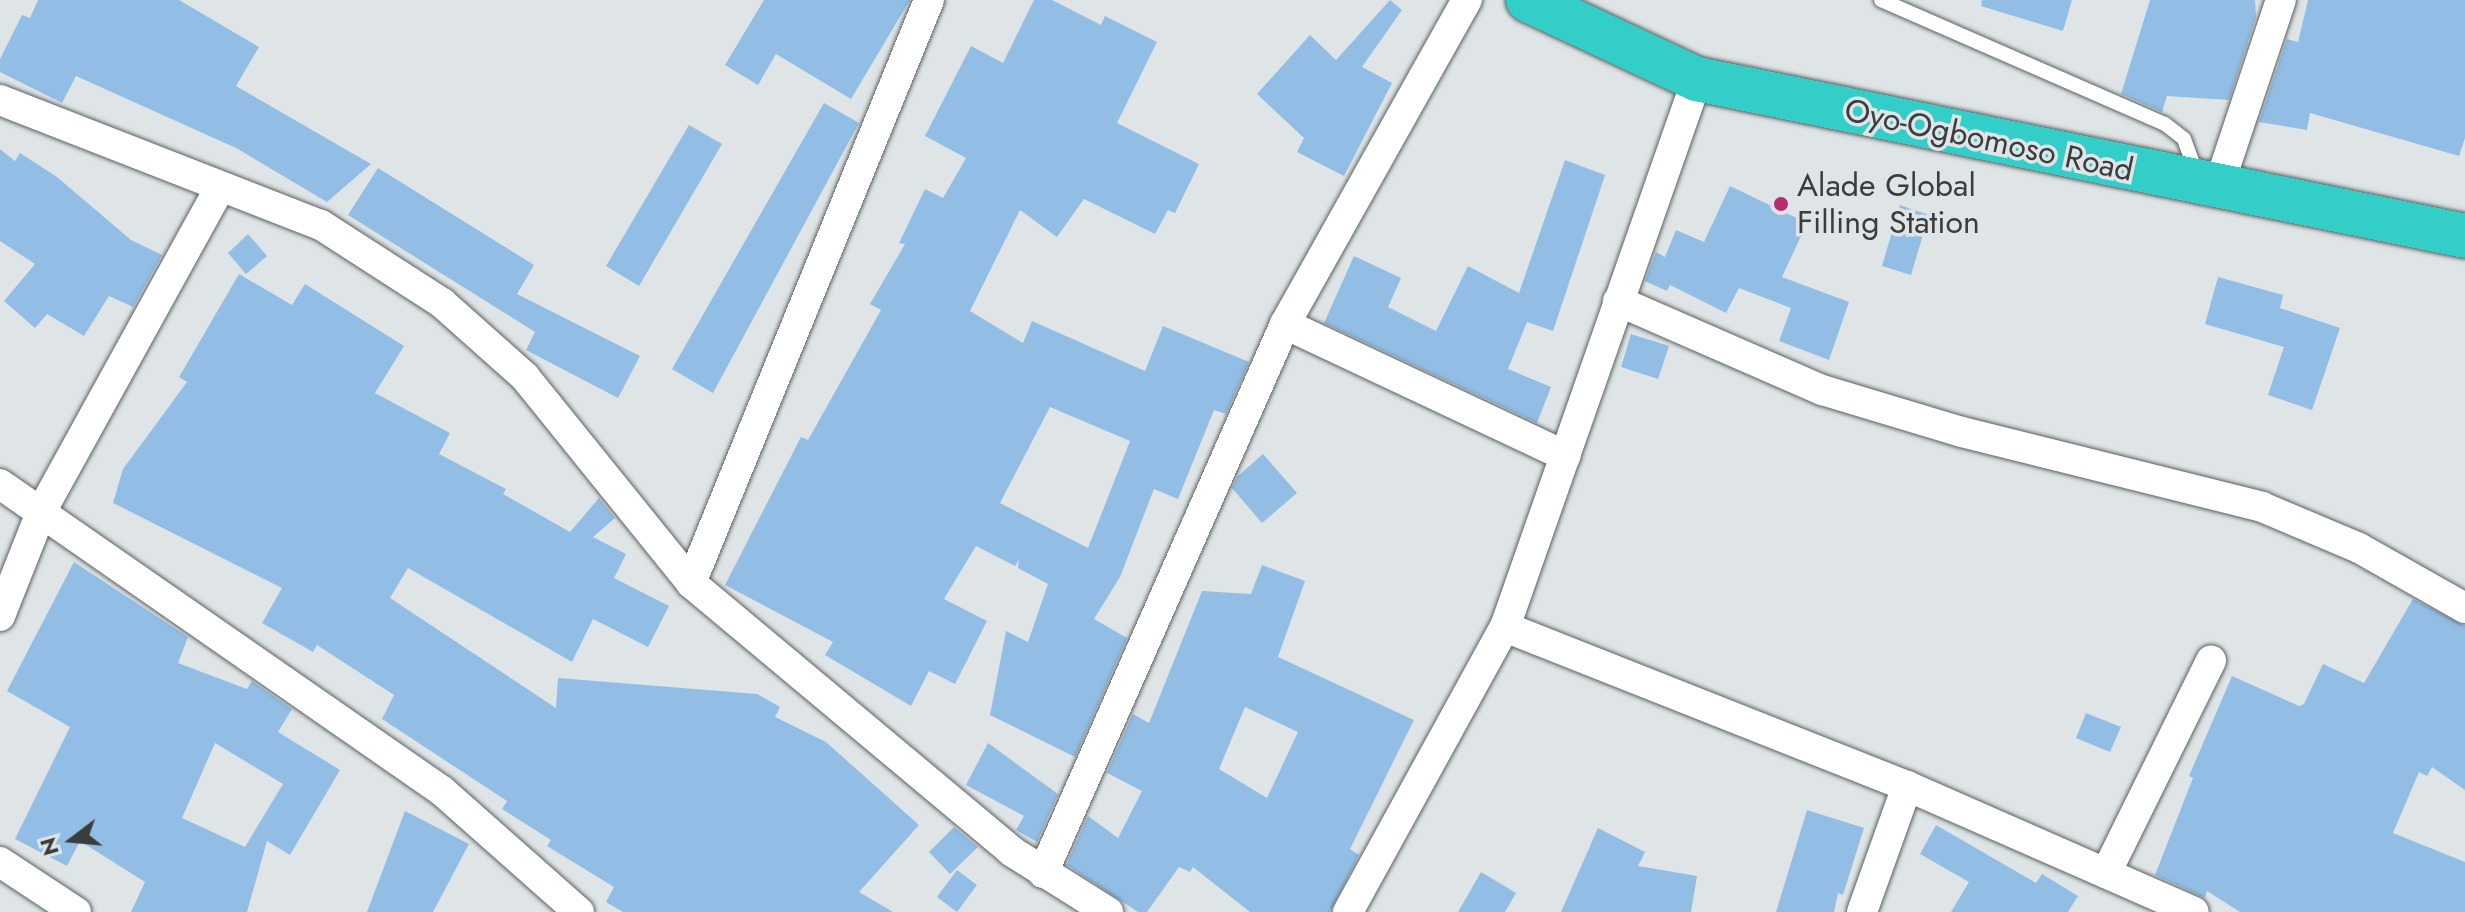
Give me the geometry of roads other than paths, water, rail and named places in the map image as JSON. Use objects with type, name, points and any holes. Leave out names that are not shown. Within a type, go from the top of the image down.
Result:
[{"type":"highway","name":"Oyo-Ogbomoso Road","points":[[1528,0],[1697,79],[2465,236]]},
{"type":"street","points":[[691,583],[929,0]]},
{"type":"street","points":[[1043,873],[1285,324],[1467,0]]},
{"type":"street","points":[[2209,186],[2281,0]]},
{"type":"street","points":[[1348,912],[1505,627],[1697,79]]},
{"type":"street","points":[[0,100],[321,225],[442,303],[525,377],[691,583],[1043,873],[1108,912]]},
{"type":"street","points":[[0,616],[42,510],[220,187]]},
{"type":"street","points":[[1618,301],[1822,390],[1962,432],[2262,507],[2359,548],[2465,608]]},
{"type":"street","points":[[1285,324],[1566,456]]},
{"type":"street","points":[[0,484],[42,510],[442,791],[579,912]]},
{"type":"street","points":[[1505,627],[1907,786],[2194,912]]},
{"type":"street","points":[[2106,873],[2211,661]]},
{"type":"street","points":[[1862,912],[1907,786]]},
{"type":"street","points":[[0,862],[76,912]]},
{"type":"lane","points":[[1881,0],[2175,130],[2209,186]]},
{"type":"place","name":"Alade Global Filling Station","points":[[1781,204]]}]
